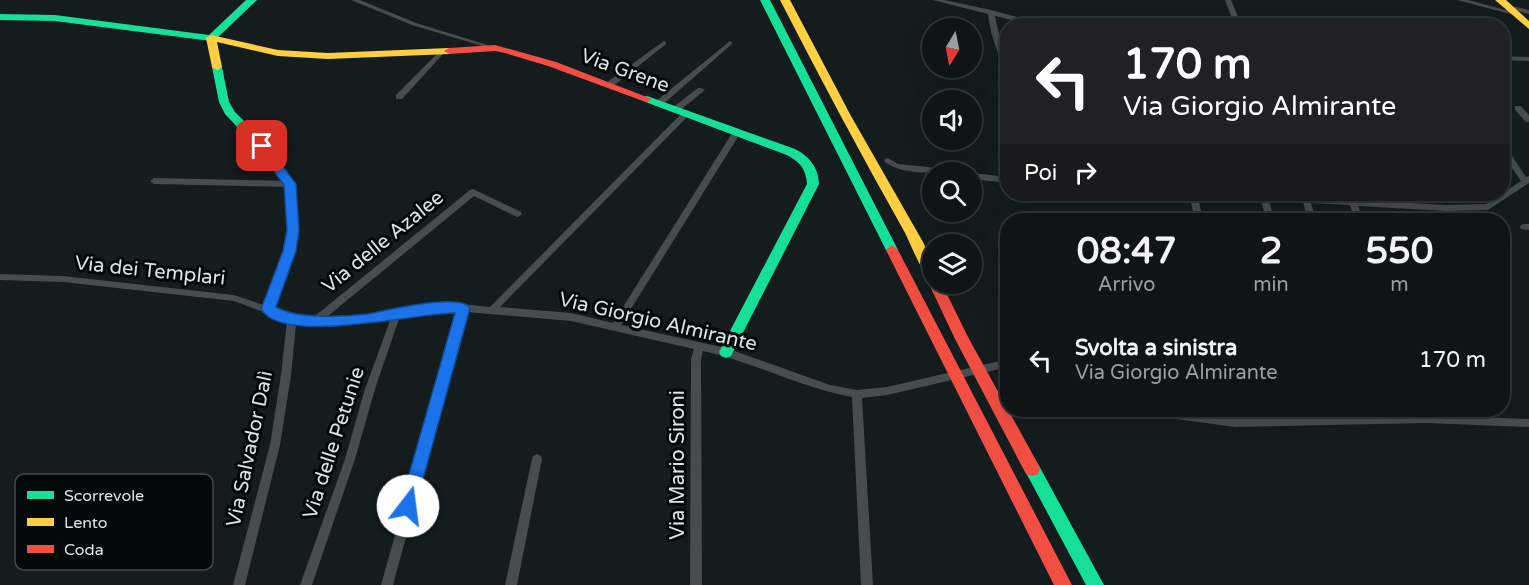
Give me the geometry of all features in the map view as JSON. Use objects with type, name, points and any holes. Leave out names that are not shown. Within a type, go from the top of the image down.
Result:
[{"type":"main road","points":[[252,0],[211,38],[224,102],[231,114],[262,146],[290,184],[293,230],[290,251],[268,309]]},
{"type":"main road","points":[[765,0],[1063,585]]},
{"type":"main road","points":[[785,0],[845,116],[922,254]]},
{"type":"main road","points":[[1507,6],[1529,26]]},
{"type":"main road","name":"Via Grene","points":[[0,17],[55,18],[211,38],[278,53],[328,56],[441,53],[495,48],[609,85],[800,156],[809,164],[813,173],[813,184],[726,352]]},
{"type":"main road","points":[[941,294],[1000,409]]},
{"type":"main road","points":[[1004,417],[1095,585]]},
{"type":"street","points":[[936,0],[1018,18]]},
{"type":"street","points":[[1228,0],[1236,18]]},
{"type":"street","points":[[1460,0],[1507,6],[1529,12]]},
{"type":"street","points":[[359,1],[414,24],[491,47]]},
{"type":"street","points":[[991,12],[1000,49]]},
{"type":"street","points":[[609,85],[664,43]]},
{"type":"street","points":[[658,104],[730,43]]},
{"type":"street","points":[[399,97],[441,53]]},
{"type":"street","points":[[1510,58],[1529,59]]},
{"type":"street","points":[[492,310],[701,90]]},
{"type":"street","points":[[1518,108],[1529,120]]},
{"type":"street","points":[[615,327],[737,132]]},
{"type":"street","points":[[1510,158],[1527,180],[1510,192]]},
{"type":"street","points":[[888,161],[896,166],[922,169]]},
{"type":"street","points":[[982,177],[1000,179]]},
{"type":"street","points":[[154,181],[290,184]]},
{"type":"street","name":"Via delle Azalee","points":[[316,320],[473,192],[518,214]]},
{"type":"street","points":[[1344,201],[1446,208],[1488,207],[1497,201]]},
{"type":"street","points":[[1353,202],[1357,213]]},
{"type":"street","name":"Via dei Templari","points":[[0,277],[63,279],[148,290],[187,291],[234,298],[292,319]]},
{"type":"street","name":"Via Giorgio Almirante","points":[[292,319],[364,320],[397,312],[434,308],[464,308],[571,317],[726,352],[830,389],[857,394],[887,391],[1000,365]]},
{"type":"street","points":[[387,585],[464,308]]},
{"type":"street","name":"Via delle Petunie","points":[[306,585],[350,459],[370,389],[397,312]]},
{"type":"street","name":"Via Salvador Dalì","points":[[239,585],[275,445],[292,319]]},
{"type":"street","name":"Via Mario Sironi","points":[[696,585],[696,359],[700,346]]},
{"type":"street","points":[[857,394],[867,585]]},
{"type":"street","points":[[1191,417],[1235,423],[1383,417]]},
{"type":"street","points":[[1234,417],[1235,423]]},
{"type":"street","points":[[1295,417],[1296,422]]},
{"type":"street","points":[[1327,417],[1328,421]]},
{"type":"street","points":[[1459,417],[1529,423]]},
{"type":"street","points":[[511,585],[537,459]]},
{"type":"traffic: fast","points":[[0,17],[55,18],[211,38],[252,0]]},
{"type":"traffic: fast","points":[[765,0],[892,250]]},
{"type":"traffic: fast","points":[[217,67],[224,102],[231,114],[262,146],[290,184],[293,230],[290,251],[268,309]]},
{"type":"traffic: fast","points":[[647,99],[791,152],[805,161],[812,173],[813,184],[726,352]]},
{"type":"traffic: fast","points":[[1032,469],[1095,585]]},
{"type":"traffic: slow","points":[[785,0],[845,116],[922,253]]},
{"type":"traffic: slow","points":[[1500,0],[1529,26]]},
{"type":"traffic: slow","points":[[217,67],[211,38],[278,53],[328,56],[449,51]]},
{"type":"traffic: jam","points":[[449,51],[495,48],[508,51],[552,64],[647,99]]},
{"type":"traffic: jam","points":[[892,250],[1063,585]]},
{"type":"traffic: jam","points":[[941,294],[1000,410]]},
{"type":"traffic: jam","points":[[1004,417],[1032,469]]},
{"type":"route","points":[[262,146],[290,184],[293,230],[290,251],[268,309],[280,316],[296,320],[364,320],[397,312],[464,308],[408,506]]}]
